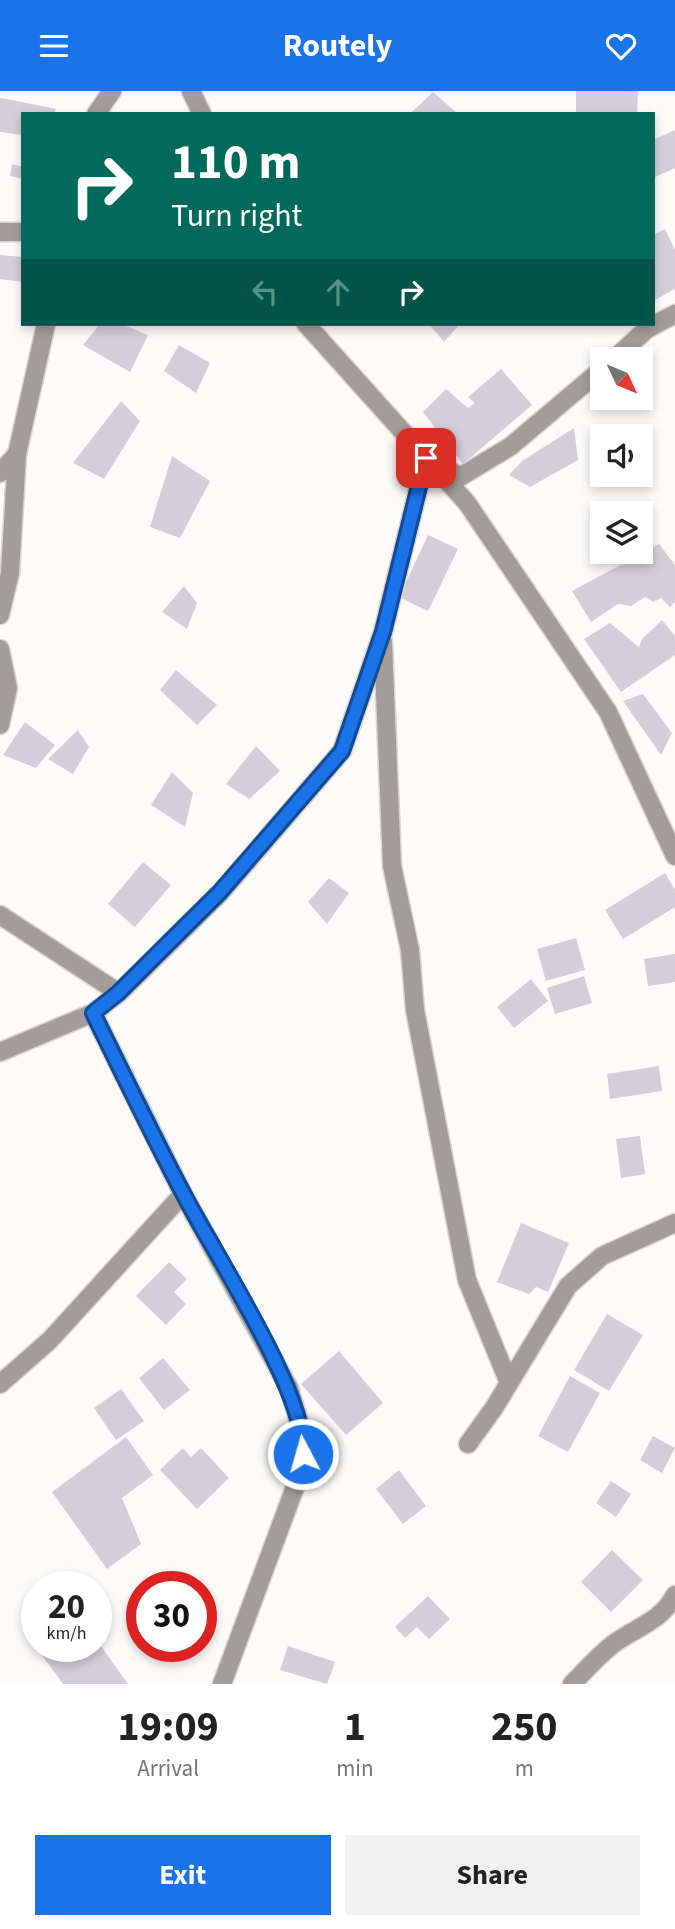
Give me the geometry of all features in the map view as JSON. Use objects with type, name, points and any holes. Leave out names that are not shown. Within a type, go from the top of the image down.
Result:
[{"type":"street","points":[[97,112],[112,91]]},
{"type":"street","points":[[191,91],[201,112]]},
{"type":"street","points":[[0,232],[21,232]]},
{"type":"street","points":[[655,325],[675,314]]},
{"type":"street","points":[[0,615],[10,573],[17,454],[46,326]]},
{"type":"street","points":[[308,326],[467,503],[608,712],[675,856]]},
{"type":"street","points":[[627,347],[653,326]]},
{"type":"street","points":[[428,458],[460,477],[511,446],[590,379]]},
{"type":"street","points":[[0,473],[17,454]]},
{"type":"street","points":[[0,1052],[93,1013],[118,993],[220,892],[342,751],[383,632],[428,458]]},
{"type":"street","points":[[383,632],[392,866],[410,950],[415,1010],[467,1280],[509,1383]]},
{"type":"street","points":[[0,649],[8,688],[0,725]]},
{"type":"street","points":[[0,915],[118,993]]},
{"type":"street","points":[[93,1013],[183,1194],[289,1388],[304,1438],[301,1471],[222,1684]]},
{"type":"street","points":[[0,1384],[50,1340],[183,1194]]},
{"type":"street","points":[[468,1444],[568,1286],[601,1256],[675,1223]]},
{"type":"street","points":[[572,1684],[613,1644],[647,1626],[667,1609],[675,1595]]},
{"type":"building","points":[[576,91],[638,91],[637,112],[576,112]]},
{"type":"building","points":[[433,92],[456,112],[412,112]]},
{"type":"building","points":[[0,98],[56,109],[55,112],[21,112],[21,135],[0,132]]},
{"type":"building","points":[[675,130],[675,168],[655,177],[655,139]]},
{"type":"building","points":[[12,164],[21,166],[21,179],[10,176]]},
{"type":"building","points":[[665,229],[675,250],[675,289],[655,300],[655,234]]},
{"type":"building","points":[[0,255],[21,257],[21,282],[0,279]]},
{"type":"building","points":[[98,326],[126,326],[148,335],[130,372],[83,345]]},
{"type":"building","points":[[431,326],[458,326],[444,342]]},
{"type":"building","points":[[179,345],[210,363],[196,393],[164,371]]},
{"type":"building","points":[[501,369],[532,405],[463,464],[423,412],[446,389],[468,408],[475,403],[468,397]]},
{"type":"building","points":[[121,401],[140,421],[104,479],[73,463]]},
{"type":"building","points":[[574,428],[578,460],[530,487],[509,475],[522,461]]},
{"type":"building","points":[[172,456],[210,481],[180,538],[150,527]]},
{"type":"building","points":[[428,535],[458,549],[428,611],[399,597]]},
{"type":"building","points":[[659,544],[675,565],[675,602],[670,607],[661,598],[653,602],[645,597],[631,606],[618,604],[591,622],[572,591],[622,564],[653,564],[653,547]]},
{"type":"building","points":[[184,586],[197,603],[187,629],[162,612]]},
{"type":"building","points":[[662,620],[675,636],[675,655],[621,692],[584,639],[610,623],[639,647],[642,639]]},
{"type":"building","points":[[176,670],[217,705],[197,725],[160,690]]},
{"type":"building","points":[[643,694],[672,733],[661,755],[623,701]]},
{"type":"building","points":[[25,722],[55,745],[36,768],[3,755]]},
{"type":"building","points":[[78,730],[89,747],[73,774],[48,759]]},
{"type":"building","points":[[256,746],[280,771],[249,799],[226,784]]},
{"type":"building","points":[[172,772],[193,793],[185,827],[151,805]]},
{"type":"building","points":[[143,862],[171,885],[135,927],[108,904]]},
{"type":"building","points":[[665,873],[675,890],[675,907],[623,939],[605,910]]},
{"type":"building","points":[[329,878],[349,893],[327,924],[308,902]]},
{"type":"building","points":[[576,938],[585,970],[546,981],[537,949]]},
{"type":"building","points":[[675,954],[675,982],[648,986],[644,959]]},
{"type":"building","points":[[584,976],[592,1003],[555,1014],[547,988]]},
{"type":"building","points":[[531,979],[548,1001],[514,1028],[497,1007]]},
{"type":"building","points":[[659,1066],[662,1091],[610,1099],[607,1074]]},
{"type":"building","points":[[640,1136],[645,1174],[621,1178],[616,1139]]},
{"type":"building","points":[[521,1223],[569,1243],[548,1292],[536,1287],[529,1294],[497,1282]]},
{"type":"building","points":[[169,1262],[187,1279],[174,1292],[186,1304],[166,1325],[136,1296]]},
{"type":"building","points":[[607,1314],[643,1335],[609,1391],[574,1370]]},
{"type":"building","points":[[339,1351],[383,1403],[346,1435],[301,1384]]},
{"type":"building","points":[[163,1358],[190,1390],[164,1410],[139,1378]]},
{"type":"building","points":[[570,1376],[600,1393],[568,1452],[538,1436]]},
{"type":"building","points":[[121,1389],[144,1421],[116,1440],[94,1408]]},
{"type":"building","points":[[653,1436],[675,1448],[662,1473],[640,1460]]},
{"type":"building","points":[[126,1437],[153,1475],[122,1498],[141,1544],[107,1569],[52,1492]]},
{"type":"building","points":[[183,1448],[191,1457],[201,1448],[229,1478],[197,1509],[160,1470]]},
{"type":"building","points":[[399,1470],[426,1506],[403,1524],[376,1489]]},
{"type":"building","points":[[611,1481],[631,1494],[616,1517],[596,1503]]},
{"type":"building","points":[[612,1550],[643,1580],[611,1612],[581,1582]]},
{"type":"building","points":[[428,1596],[450,1619],[429,1639],[417,1627],[405,1638],[395,1627]]},
{"type":"building","points":[[288,1646],[335,1662],[327,1684],[280,1670]]},
{"type":"building","points":[[47,1662],[112,1662],[128,1684],[63,1684]]},
{"type":"route","points":[[303,1454],[304,1438],[289,1388],[183,1194],[93,1013],[118,993],[220,892],[342,751],[383,632],[426,458]]}]
